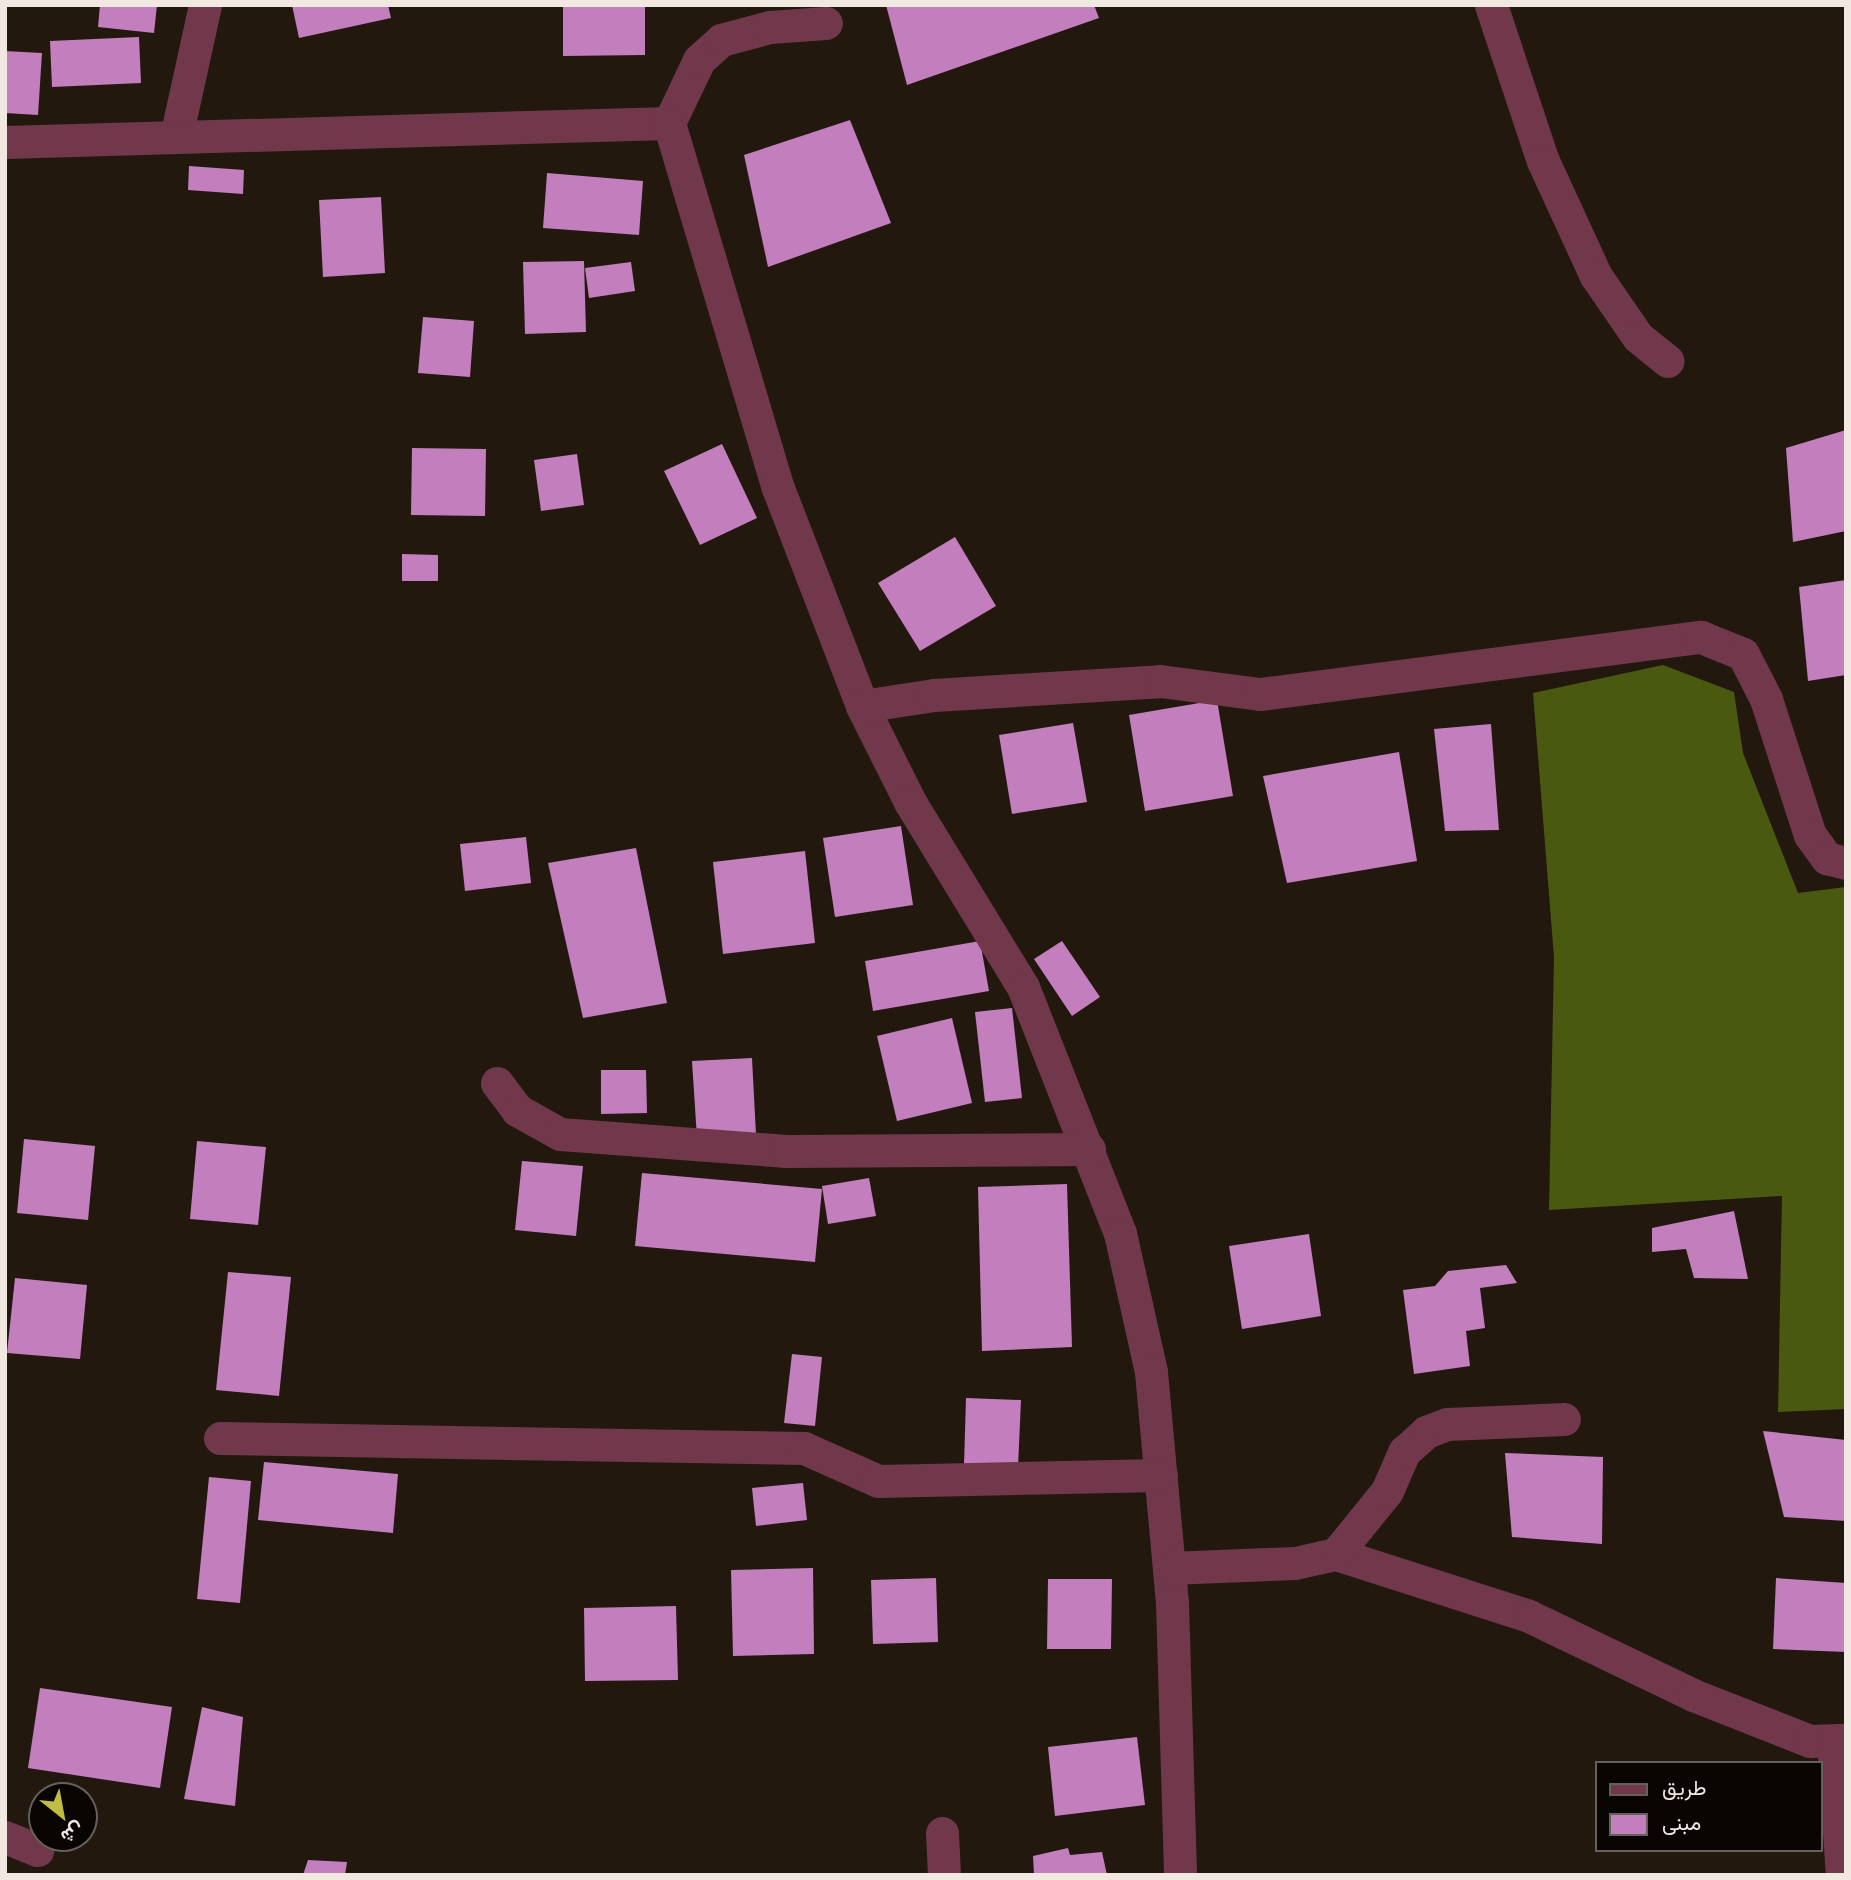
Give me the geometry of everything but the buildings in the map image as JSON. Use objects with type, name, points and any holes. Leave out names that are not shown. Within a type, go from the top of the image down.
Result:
[{"type":"street","points":[[176,136],[205,5]]},
{"type":"street","points":[[1491,5],[1543,161],[1596,276],[1638,337],[1668,361]]},
{"type":"street","points":[[826,23],[770,27],[721,40],[699,60],[669,123],[778,488],[862,706],[910,802],[1023,987],[1120,1233],[1151,1372],[1161,1475],[1169,1569],[1180,1875]]},
{"type":"street","points":[[5,142],[669,123]]},
{"type":"street","points":[[862,706],[934,695],[1160,681],[1260,694],[1701,637],[1743,654],[1766,699],[1810,835],[1828,858],[1846,863]]},
{"type":"street","points":[[497,1083],[517,1110],[560,1134],[786,1151],[1089,1149]]},
{"type":"street","points":[[1336,1553],[1387,1491],[1404,1452],[1426,1432],[1447,1424],[1564,1419]]},
{"type":"street","points":[[220,1438],[804,1448],[878,1481],[1161,1475]]},
{"type":"street","points":[[1169,1569],[1295,1563],[1336,1553],[1529,1616],[1693,1695],[1810,1741],[1840,1741],[1842,1875]]},
{"type":"street","points":[[942,1833],[944,1875]]},
{"type":"street","points":[[5,1837],[28,1846]]},
{"type":"green space","points":[[1663,665],[1734,692],[1743,753],[1798,893],[1846,887],[1846,1409],[1778,1412],[1782,1196],[1549,1210],[1554,957],[1533,693]]}]
